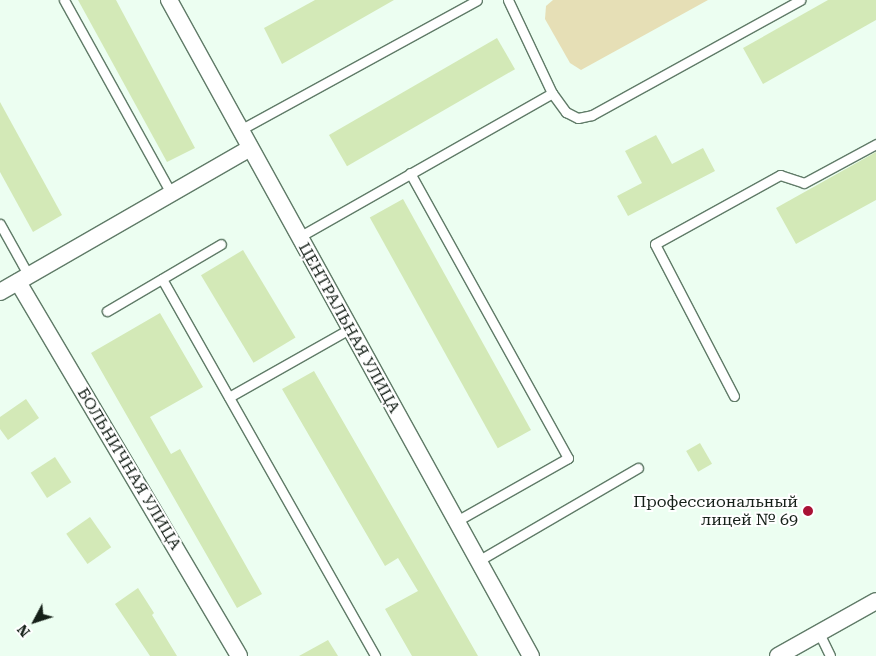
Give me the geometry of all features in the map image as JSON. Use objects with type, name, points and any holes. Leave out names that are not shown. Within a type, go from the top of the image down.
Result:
[{"type":"street","name":"ЦЕНТРАЛЬНАЯ УЛИЦА","points":[[169,0],[455,522],[532,656]]},
{"type":"street","points":[[0,292],[250,149]]},
{"type":"street","name":"БОЛЬНИЧНАЯ УЛИЦА","points":[[24,279],[239,656]]},
{"type":"street","points":[[778,656],[876,601]]},
{"type":"lane","points":[[64,0],[171,193]]},
{"type":"lane","points":[[240,130],[477,0]]},
{"type":"lane","points":[[508,0],[552,93],[566,112],[578,118],[592,115],[800,0]]},
{"type":"lane","points":[[299,237],[552,93]]},
{"type":"lane","points":[[734,396],[654,244],[780,175],[804,183],[876,144]]},
{"type":"lane","points":[[410,173],[568,458],[455,522]]},
{"type":"lane","points":[[0,224],[24,279]]},
{"type":"lane","points":[[107,311],[221,244]]},
{"type":"lane","points":[[162,279],[375,656]]},
{"type":"lane","points":[[229,397],[350,329]]},
{"type":"lane","points":[[478,561],[638,468]]},
{"type":"lane","points":[[819,633],[830,656]]},
{"type":"shaded area","points":[[553,0],[708,0],[581,70],[570,63],[545,19],[546,6]]},
{"type":"building","points":[[78,0],[116,0],[195,148],[167,162]]},
{"type":"building","points":[[315,0],[394,0],[282,64],[264,28]]},
{"type":"building","points":[[828,0],[876,0],[876,20],[763,84],[743,48]]},
{"type":"building","points":[[497,38],[515,69],[347,166],[329,135]]},
{"type":"building","points":[[0,102],[62,215],[33,232],[0,172]]},
{"type":"building","points":[[656,135],[672,164],[703,148],[715,171],[628,216],[617,196],[642,183],[625,151]]},
{"type":"building","points":[[876,152],[876,200],[796,244],[776,208]]},
{"type":"building","points":[[403,199],[531,430],[498,448],[370,217]]},
{"type":"building","points":[[243,250],[296,337],[254,363],[201,275]]},
{"type":"building","points":[[160,313],[203,387],[150,417],[171,454],[180,449],[262,594],[237,608],[91,353]]},
{"type":"building","points":[[314,371],[478,656],[412,656],[385,609],[418,591],[398,558],[385,566],[282,389]]},
{"type":"building","points":[[26,399],[39,418],[8,440],[0,429],[0,417]]},
{"type":"building","points":[[700,443],[712,464],[698,472],[686,451]]},
{"type":"building","points":[[55,457],[71,482],[47,498],[31,473]]},
{"type":"building","points":[[90,517],[111,547],[87,564],[66,534]]},
{"type":"building","points":[[138,588],[177,656],[150,656],[115,604]]},
{"type":"building","points":[[328,640],[338,656],[299,656]]},
{"type":"place","name":"Профессиональный лицей № 69","points":[[808,511]]}]
